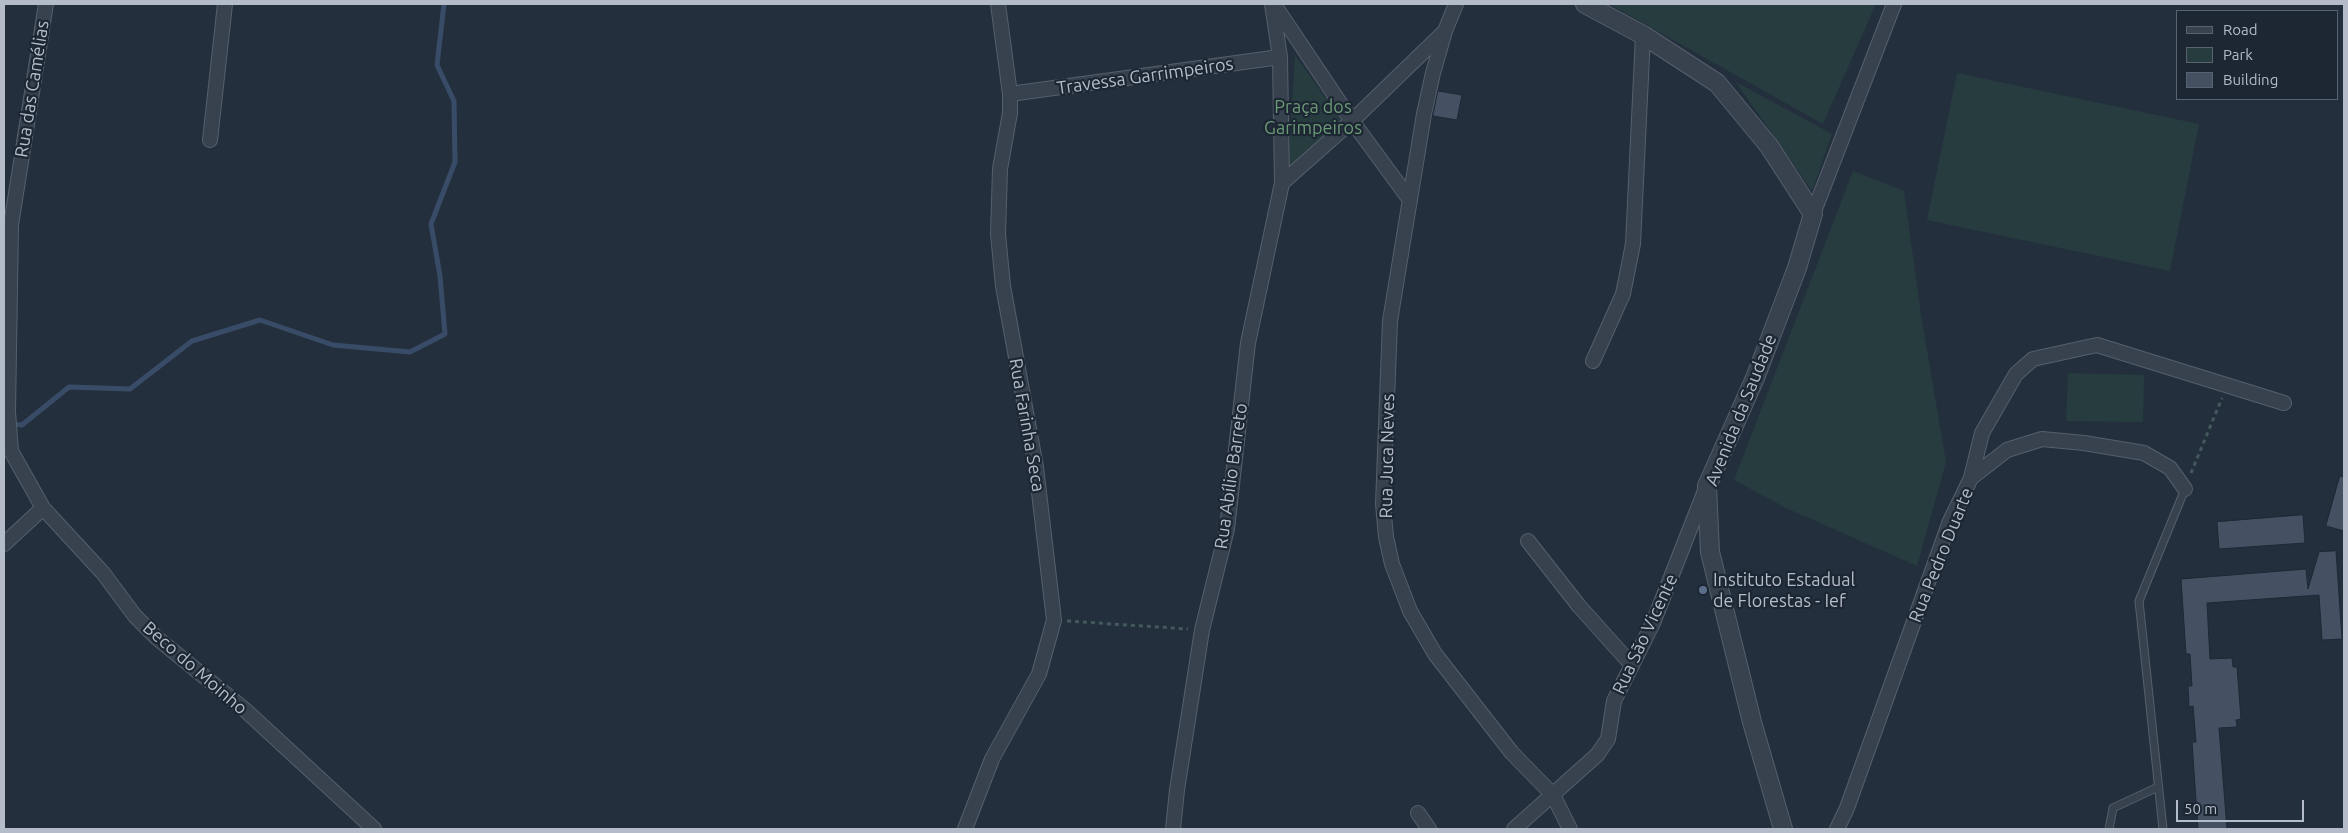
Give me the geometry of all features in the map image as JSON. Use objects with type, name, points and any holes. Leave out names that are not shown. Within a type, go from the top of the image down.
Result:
[{"type":"street","name":"Rua das Camélias","points":[[6,224],[46,4]]},
{"type":"street","points":[[210,140],[225,4]]},
{"type":"street","name":"Rua Farinha Seca","points":[[965,829],[992,759],[1039,674],[1054,620],[1036,467],[1003,286],[998,234],[1000,169],[1010,113],[1010,94],[998,4]]},
{"type":"street","points":[[1273,4],[1352,121],[1410,200]]},
{"type":"street","name":"Rua Abílio Barreto","points":[[1173,829],[1177,790],[1202,630],[1227,529],[1248,343],[1282,183],[1280,58],[1273,4]]},
{"type":"street","name":"Rua Juca Neves","points":[[1456,4],[1445,31],[1426,106],[1390,321],[1384,504],[1386,537],[1392,564],[1410,611],[1435,654],[1512,753],[1553,795],[1570,829]]},
{"type":"street","points":[[1585,4],[1643,35],[1717,82],[1769,146],[1813,214]]},
{"type":"street","name":"Avenida da Saudade","points":[[1783,829],[1752,722],[1710,552],[1706,486],[1755,378],[1797,268],[1813,214],[1894,4]]},
{"type":"street","points":[[1282,183],[1352,121],[1445,31]]},
{"type":"street","points":[[1594,361],[1623,294],[1633,244],[1643,35]]},
{"type":"street","name":"Travessa Garrimpeiros","points":[[1010,94],[1280,58]]},
{"type":"street","name":"Beco do Moinho","points":[[6,224],[9,436],[11,451],[43,508],[103,573],[135,616],[157,638],[244,709],[374,829]]},
{"type":"street","points":[[1971,478],[1982,433],[2016,374],[2033,359],[2097,345],[2284,403]]},
{"type":"street","name":"Rua Pedro Duarte","points":[[1837,829],[1847,808],[1950,521],[1971,478],[2007,450],[2042,439],[2084,443],[2144,453],[2170,468],[2185,489]]},
{"type":"street","name":"Rua São Vicente","points":[[1514,829],[1596,755],[1608,739],[1614,701],[1653,623],[1672,579],[1706,486]]},
{"type":"street","points":[[4,544],[43,508]]},
{"type":"street","points":[[1528,541],[1579,606],[1631,664]]},
{"type":"street","points":[[1418,813],[1429,829]]},
{"type":"lane","points":[[2163,829],[2139,601],[2185,489]]},
{"type":"lane","points":[[2109,829],[2113,808],[2158,787]]},
{"type":"path","points":[[2185,489],[2227,386]]},
{"type":"path","points":[[1054,620],[1129,623],[1202,630]]},
{"type":"green space","points":[[1609,4],[1876,4],[1823,124]]},
{"type":"green space","name":"Praça dos Garimpeiros","points":[[1295,55],[1342,121],[1288,168]]},
{"type":"green space","points":[[1957,73],[2199,124],[2170,271],[1927,220]]},
{"type":"green space","points":[[1736,82],[1832,134],[1812,191]]},
{"type":"green space","points":[[1853,171],[1904,191],[1921,315],[1946,462],[1917,566],[1784,507],[1734,480]]},
{"type":"green space","points":[[2068,373],[2144,375],[2143,422],[2066,421]]},
{"type":"building","points":[[1438,91],[1462,95],[1457,120],[1433,116]]},
{"type":"building","points":[[2340,476],[2344,477],[2344,531],[2326,526]]},
{"type":"building","points":[[2303,515],[2305,543],[2219,549],[2217,522]]},
{"type":"building","points":[[2336,551],[2342,639],[2322,640],[2319,595],[2207,603],[2210,659],[2232,658],[2233,667],[2237,667],[2241,719],[2236,720],[2237,727],[2219,728],[2227,829],[2198,829],[2192,742],[2196,742],[2193,706],[2189,707],[2188,686],[2192,686],[2190,654],[2186,654],[2181,579],[2306,569],[2308,589],[2319,552]]},
{"type":"waterway","points":[[9,424],[22,425],[69,387],[130,389],[192,341],[260,320],[333,345],[410,352],[445,334],[440,276],[431,224],[455,162],[454,101],[437,65],[444,4]]},
{"type":"place","name":"Instituto Estadual de Florestas - Ief","points":[[1703,590]]}]
